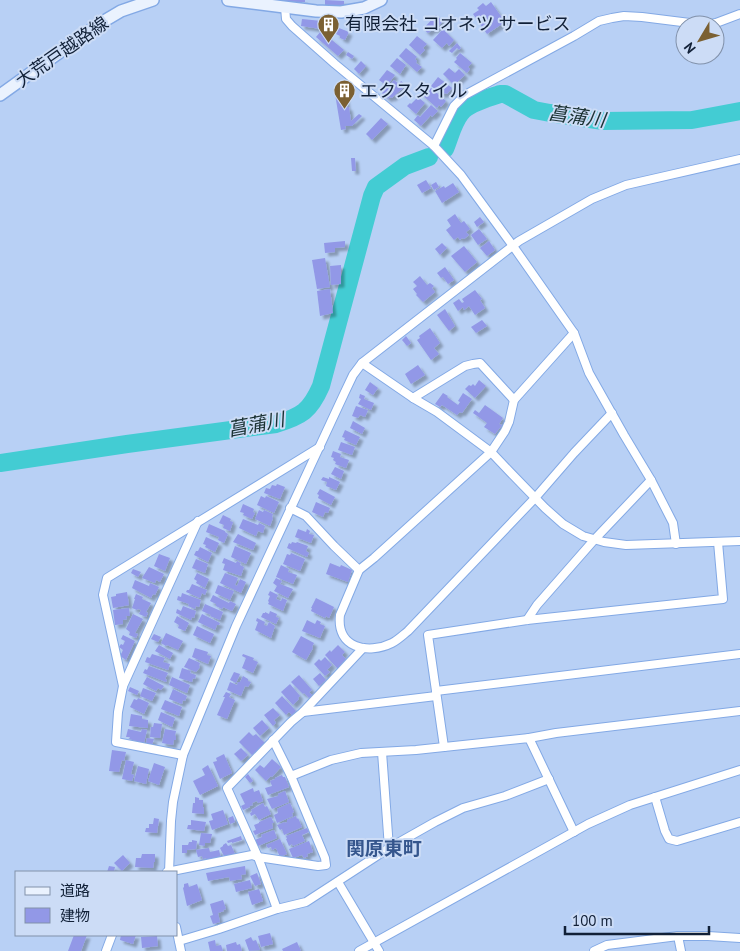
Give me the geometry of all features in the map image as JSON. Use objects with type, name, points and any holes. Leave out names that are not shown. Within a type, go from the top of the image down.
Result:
[{"type":"main road","name":"大荒戸越路線","points":[[0,95],[99,24],[121,11],[153,0]]},
{"type":"main road","points":[[228,0],[316,11],[341,12],[364,8],[381,0]]},
{"type":"street","points":[[285,7],[286,19],[292,26],[434,146],[461,175],[513,246],[574,333],[589,373],[651,480],[673,523],[676,544]]},
{"type":"street","points":[[434,146],[454,106],[465,95],[600,21],[624,16],[706,25],[740,14]]},
{"type":"street","points":[[168,871],[173,802],[182,755],[236,626],[290,508],[353,375],[362,363],[513,246],[550,222],[592,199],[626,185],[740,160]]},
{"type":"street","points":[[574,333],[514,400],[509,422],[491,452],[359,570],[340,615],[339,623],[341,630],[349,642],[354,646],[363,648],[381,647],[408,632],[535,498],[612,413]]},
{"type":"street","points":[[362,363],[437,412],[491,452],[563,524],[583,536],[594,540],[626,545],[740,541]]},
{"type":"street","points":[[413,398],[465,366],[480,363],[514,400]]},
{"type":"street","points":[[123,686],[103,595],[107,578],[320,446]]},
{"type":"street","points":[[527,620],[537,604],[651,480]]},
{"type":"street","points":[[290,508],[306,516],[359,570]]},
{"type":"street","points":[[182,755],[116,742],[118,712],[123,686],[198,521]]},
{"type":"street","points":[[444,747],[428,636],[527,620],[723,599],[718,542]]},
{"type":"street","points":[[277,909],[258,857],[226,788],[303,712],[363,648]]},
{"type":"street","points":[[303,712],[740,654]]},
{"type":"street","points":[[291,776],[331,760],[361,754],[529,738],[556,733],[740,711]]},
{"type":"street","points":[[529,738],[574,832]]},
{"type":"street","points":[[173,871],[252,854],[258,857],[318,866],[326,865],[325,858],[291,776],[273,740]]},
{"type":"street","points":[[382,752],[389,848]]},
{"type":"street","points":[[359,951],[588,824],[630,805],[740,770]]},
{"type":"street","points":[[178,941],[277,909],[306,902],[389,848],[435,822],[463,808],[505,796],[549,779]]},
{"type":"street","points":[[655,797],[669,839],[677,841],[740,822]]},
{"type":"street","points":[[338,882],[378,951]]},
{"type":"street","points":[[106,951],[112,936]]},
{"type":"street","points":[[177,936],[181,951]]},
{"type":"street","points":[[595,951],[607,945],[678,936],[740,938]]},
{"type":"street","points":[[678,936],[681,951]]},
{"type":"building","points":[[284,0],[305,0],[305,2],[288,1],[288,3],[284,2]]},
{"type":"building","points":[[325,0],[344,1],[344,8],[325,8]]},
{"type":"building","points":[[491,2],[505,22],[487,34],[473,14],[479,10],[477,8],[483,3],[486,6]]},
{"type":"building","points":[[436,15],[443,21],[435,30],[433,29],[428,33],[423,29]]},
{"type":"building","points":[[302,19],[322,21],[321,29],[301,26]]},
{"type":"building","points":[[339,28],[349,32],[345,40],[336,34]]},
{"type":"building","points":[[443,29],[454,40],[449,46],[447,43],[442,48],[433,40]]},
{"type":"building","name":"有限会社 コオネツ サービス","points":[[321,31],[344,50],[338,56],[316,37]]},
{"type":"building","points":[[417,36],[427,44],[423,48],[425,50],[420,55],[409,45]]},
{"type":"building","points":[[457,43],[461,48],[459,50],[457,48],[452,53],[449,51]]},
{"type":"building","points":[[406,48],[417,57],[415,59],[416,63],[422,67],[417,72],[399,56]]},
{"type":"building","points":[[348,52],[354,56],[352,59],[346,55]]},
{"type":"building","points":[[460,53],[472,63],[468,67],[470,69],[467,73],[454,62]]},
{"type":"building","points":[[397,58],[406,65],[400,74],[390,66]]},
{"type":"building","points":[[361,61],[366,66],[359,74],[354,69]]},
{"type":"building","points":[[449,68],[455,73],[459,69],[465,75],[454,85],[443,74]]},
{"type":"building","points":[[387,70],[395,75],[387,86],[379,80]]},
{"type":"building","points":[[438,77],[452,88],[447,94],[443,95],[431,86]]},
{"type":"building","points":[[394,80],[399,84],[401,81],[406,85],[392,98],[388,99],[382,93]]},
{"type":"building","name":"エクスタイル","points":[[344,87],[351,121],[359,114],[362,116],[352,126],[345,126],[346,129],[341,130],[334,88]]},
{"type":"building","points":[[425,87],[429,90],[431,88],[446,101],[441,107],[439,105],[437,108],[420,93]]},
{"type":"building","points":[[418,97],[425,103],[416,114],[407,106]]},
{"type":"building","points":[[431,105],[438,111],[432,117],[431,115],[421,126],[414,120],[418,115],[420,117]]},
{"type":"building","points":[[381,118],[388,124],[372,140],[366,134]]},
{"type":"building","points":[[351,158],[355,158],[356,171],[352,171]]},
{"type":"building","points":[[426,180],[431,188],[422,193],[417,185]]},
{"type":"building","points":[[436,182],[439,187],[434,190],[431,185]]},
{"type":"building","points":[[453,183],[459,192],[442,203],[435,191]]},
{"type":"building","points":[[455,214],[461,223],[464,221],[470,229],[466,232],[469,235],[464,239],[460,240],[458,237],[454,240],[446,230],[451,226],[447,220]]},
{"type":"building","points":[[480,217],[484,222],[477,227],[474,222]]},
{"type":"building","points":[[479,229],[487,239],[478,245],[471,235]]},
{"type":"building","points":[[345,241],[345,247],[335,248],[335,252],[325,253],[324,243]]},
{"type":"building","points":[[489,241],[495,250],[487,256],[480,248]]},
{"type":"building","points":[[442,243],[447,248],[440,255],[435,249]]},
{"type":"building","points":[[464,246],[477,262],[465,272],[451,256]]},
{"type":"building","points":[[325,258],[330,287],[317,289],[312,260]]},
{"type":"building","points":[[341,265],[341,284],[331,285],[330,266]]},
{"type":"building","points":[[445,267],[454,280],[448,284],[437,273]]},
{"type":"building","points":[[420,276],[427,285],[430,283],[434,286],[432,288],[435,292],[423,302],[413,289],[417,286],[413,282]]},
{"type":"building","points":[[330,289],[333,313],[320,316],[317,291]]},
{"type":"building","points":[[475,290],[482,299],[480,300],[485,308],[475,315],[469,306],[464,310],[463,307],[458,311],[453,303],[459,299],[462,303],[464,302],[462,299]]},
{"type":"building","points":[[445,309],[455,326],[449,331],[437,315]]},
{"type":"building","points":[[482,320],[487,326],[476,333],[471,327]]},
{"type":"building","points":[[430,328],[440,343],[434,348],[439,354],[431,360],[417,340],[420,338],[419,336]]},
{"type":"building","points":[[406,336],[411,343],[407,346],[402,340]]},
{"type":"building","points":[[418,365],[425,375],[411,384],[405,374]]},
{"type":"building","points":[[479,380],[486,386],[475,398],[465,389],[469,385],[473,384],[475,386]]},
{"type":"building","points":[[370,382],[378,388],[373,395],[365,390]]},
{"type":"building","points":[[443,393],[458,405],[460,402],[458,401],[463,393],[472,399],[462,413],[460,412],[457,415],[442,405],[440,407],[435,404]]},
{"type":"building","points":[[360,394],[365,396],[364,399],[374,403],[371,410],[358,404],[361,399],[359,398]]},
{"type":"building","points":[[485,405],[503,418],[499,424],[502,425],[495,434],[484,427],[487,423],[473,413],[475,410],[479,413]]},
{"type":"building","points":[[356,406],[368,410],[365,417],[360,415],[358,418],[352,416]]},
{"type":"building","points":[[353,421],[365,428],[362,434],[350,428]]},
{"type":"building","points":[[345,430],[360,437],[356,445],[344,440],[345,438],[342,437]]},
{"type":"building","points":[[341,442],[355,447],[352,455],[338,450]]},
{"type":"building","points":[[333,451],[341,454],[340,457],[349,460],[346,468],[335,464],[334,458],[331,457]]},
{"type":"building","points":[[335,467],[344,471],[341,479],[331,474]]},
{"type":"building","points":[[323,477],[329,479],[329,477],[340,482],[336,490],[326,486],[327,482],[321,480]]},
{"type":"building","points":[[277,484],[285,487],[280,499],[264,493],[266,488],[270,489],[272,485],[276,486]]},
{"type":"building","points":[[320,489],[335,497],[331,505],[318,498],[319,495],[317,494]]},
{"type":"building","points":[[261,496],[265,498],[266,496],[279,502],[274,513],[257,505]]},
{"type":"building","points":[[316,502],[330,508],[323,517],[312,512]]},
{"type":"building","points":[[243,504],[254,509],[253,512],[255,513],[252,519],[240,512]]},
{"type":"building","points":[[259,510],[273,514],[270,526],[255,519]]},
{"type":"building","points":[[223,515],[233,522],[230,531],[223,528],[224,525],[219,523]]},
{"type":"building","points":[[243,519],[265,526],[263,533],[258,531],[256,536],[239,528]]},
{"type":"building","points":[[209,524],[228,534],[224,543],[218,540],[219,537],[206,532]]},
{"type":"building","points":[[298,529],[306,532],[307,529],[310,531],[309,534],[314,535],[311,543],[295,537]]},
{"type":"building","points":[[238,534],[256,543],[253,550],[233,542]]},
{"type":"building","points":[[206,537],[219,543],[215,552],[203,544]]},
{"type":"building","points":[[292,542],[308,546],[306,551],[309,553],[307,557],[287,548],[289,543],[291,544]]},
{"type":"building","points":[[235,546],[251,553],[246,564],[231,557]]},
{"type":"building","points":[[200,547],[212,553],[208,562],[194,555]]},
{"type":"building","points":[[291,553],[305,559],[300,571],[283,564],[287,554],[290,555]]},
{"type":"building","points":[[159,554],[170,558],[165,571],[154,566]]},
{"type":"building","points":[[224,558],[241,563],[240,565],[244,567],[241,576],[223,570],[225,564],[222,563]]},
{"type":"building","points":[[196,559],[208,564],[205,573],[192,568]]},
{"type":"building","points":[[330,563],[352,570],[348,582],[326,574]]},
{"type":"building","points":[[281,565],[289,569],[288,572],[297,575],[293,584],[276,577]]},
{"type":"building","points":[[149,567],[164,574],[160,582],[156,580],[155,583],[142,578]]},
{"type":"building","points":[[133,569],[141,572],[138,577],[131,573]]},
{"type":"building","points":[[197,573],[209,579],[205,588],[196,583],[197,581],[194,579]]},
{"type":"building","points":[[225,573],[238,578],[235,585],[237,586],[240,579],[246,582],[241,593],[220,583]]},
{"type":"building","points":[[276,578],[282,581],[280,584],[293,589],[288,598],[274,591],[277,586],[273,583]]},
{"type":"building","points":[[135,580],[149,586],[150,583],[159,587],[155,595],[153,594],[151,598],[132,588]]},
{"type":"building","points":[[192,584],[207,590],[205,595],[202,593],[200,598],[186,592]]},
{"type":"building","points":[[218,585],[234,591],[230,600],[215,593]]},
{"type":"building","points":[[270,591],[278,595],[276,599],[281,601],[282,598],[287,600],[283,611],[268,604]]},
{"type":"building","points":[[127,592],[129,605],[113,608],[111,597]]},
{"type":"building","points":[[182,593],[201,600],[199,607],[196,606],[195,609],[188,606],[189,604],[177,600],[178,596],[181,597]]},
{"type":"building","points":[[136,594],[151,603],[146,612],[148,613],[146,617],[139,614],[141,610],[132,608]]},
{"type":"building","points":[[213,595],[229,603],[230,601],[236,604],[232,611],[223,607],[222,609],[210,601]]},
{"type":"building","points":[[316,598],[334,607],[329,618],[311,611]]},
{"type":"building","points":[[205,604],[223,612],[220,620],[202,611]]},
{"type":"building","points":[[183,606],[196,611],[194,618],[192,617],[191,620],[176,613],[177,609],[181,611]]},
{"type":"building","points":[[129,608],[130,616],[126,616],[127,619],[123,620],[123,624],[115,625],[113,610]]},
{"type":"building","points":[[270,611],[277,614],[276,617],[279,618],[276,624],[261,617],[263,613],[269,614]]},
{"type":"building","points":[[133,614],[143,619],[135,633],[138,634],[136,638],[129,635],[130,632],[126,629]]},
{"type":"building","points":[[202,614],[220,623],[215,630],[198,622]]},
{"type":"building","points":[[177,616],[189,623],[185,631],[178,628],[179,625],[174,622]]},
{"type":"building","points":[[257,618],[265,622],[264,625],[267,626],[269,622],[275,626],[271,638],[255,630],[258,622],[256,621]]},
{"type":"building","points":[[307,620],[315,624],[317,620],[325,626],[320,638],[302,631]]},
{"type":"building","points":[[197,626],[214,634],[210,643],[193,635]]},
{"type":"building","points":[[166,633],[183,641],[178,650],[161,643]]},
{"type":"building","points":[[154,634],[161,637],[158,642],[151,639]]},
{"type":"building","points":[[123,635],[135,641],[126,660],[120,656],[123,650],[119,647],[125,641],[121,639]]},
{"type":"building","points":[[301,636],[314,643],[306,660],[292,652]]},
{"type":"building","points":[[159,645],[173,653],[170,659],[155,651]]},
{"type":"building","points":[[338,645],[345,652],[342,655],[346,659],[338,669],[325,655]]},
{"type":"building","points":[[195,648],[208,652],[207,655],[211,656],[208,664],[192,657]]},
{"type":"building","points":[[152,654],[165,658],[163,662],[170,664],[168,670],[145,662],[147,657],[150,658]]},
{"type":"building","points":[[243,654],[254,658],[253,660],[258,662],[253,673],[242,668],[246,658],[242,656]]},
{"type":"building","points":[[325,657],[332,665],[327,670],[330,672],[325,676],[314,664],[319,659],[321,661]]},
{"type":"building","points":[[189,658],[200,663],[200,667],[196,672],[184,667]]},
{"type":"building","points":[[149,666],[168,673],[165,679],[167,680],[166,682],[143,673]]},
{"type":"building","points":[[182,668],[196,675],[192,682],[179,678]]},
{"type":"building","points":[[234,672],[240,674],[236,683],[230,680]]},
{"type":"building","points":[[320,673],[326,680],[319,686],[313,679]]},
{"type":"building","points":[[299,675],[312,690],[309,692],[312,695],[309,698],[291,682]]},
{"type":"building","points":[[243,676],[251,682],[248,687],[245,686],[241,696],[227,690],[230,682],[237,685]]},
{"type":"building","points":[[147,677],[164,686],[161,690],[158,688],[156,691],[143,684]]},
{"type":"building","points":[[172,677],[190,685],[187,693],[169,685]]},
{"type":"building","points":[[290,684],[300,696],[293,705],[281,692]]},
{"type":"building","points":[[130,687],[139,691],[137,695],[128,691]]},
{"type":"building","points":[[143,688],[156,693],[152,701],[140,696]]},
{"type":"building","points":[[173,689],[187,696],[182,704],[169,699]]},
{"type":"building","points":[[226,692],[231,694],[229,697],[235,700],[227,719],[217,715]]},
{"type":"building","points":[[282,696],[296,711],[292,715],[289,712],[286,715],[275,703]]},
{"type":"building","points":[[138,698],[149,703],[144,714],[130,707],[134,699],[137,700]]},
{"type":"building","points":[[165,700],[182,707],[179,716],[161,709]]},
{"type":"building","points":[[273,708],[280,715],[274,720],[276,723],[273,726],[264,715]]},
{"type":"building","points":[[161,712],[175,718],[172,727],[158,720]]},
{"type":"building","points":[[131,714],[142,716],[142,719],[148,720],[148,728],[129,726]]},
{"type":"building","points":[[262,720],[269,728],[260,736],[253,728]]},
{"type":"building","points":[[154,723],[162,724],[160,738],[150,737],[151,727],[153,727]]},
{"type":"building","points":[[128,729],[141,732],[142,729],[147,730],[144,743],[126,737]]},
{"type":"building","points":[[165,729],[176,731],[176,740],[174,740],[173,745],[162,743]]},
{"type":"building","points":[[249,732],[253,736],[256,734],[265,743],[252,755],[239,742]]},
{"type":"building","points":[[147,738],[154,739],[152,745],[146,744]]},
{"type":"building","points":[[241,748],[248,755],[241,761],[234,754]]},
{"type":"building","points":[[112,750],[126,752],[119,772],[109,771]]},
{"type":"building","points":[[224,754],[232,773],[220,779],[213,762],[217,761],[216,758]]},
{"type":"building","points":[[272,759],[281,767],[266,781],[255,770],[260,765],[264,768]]},
{"type":"building","points":[[126,760],[134,762],[131,774],[134,775],[132,781],[122,779]]},
{"type":"building","points":[[154,763],[165,767],[159,785],[148,781]]},
{"type":"building","points":[[208,765],[218,786],[200,795],[193,781],[205,775],[202,769]]},
{"type":"building","points":[[138,766],[149,769],[146,784],[134,781]]},
{"type":"building","points":[[248,774],[253,781],[250,783],[245,777]]},
{"type":"building","points":[[282,775],[285,777],[289,787],[268,795],[265,788],[272,786],[270,781]]},
{"type":"building","points":[[253,788],[254,792],[259,790],[263,801],[252,803],[253,805],[243,810],[241,806],[245,804],[240,794]]},
{"type":"building","points":[[285,791],[289,802],[272,809],[267,799],[278,796],[278,794]]},
{"type":"building","points":[[195,797],[203,800],[204,814],[192,813]]},
{"type":"building","points":[[263,803],[271,814],[259,820],[255,814],[251,816],[251,810]]},
{"type":"building","points":[[290,803],[294,812],[292,813],[293,816],[277,823],[274,815],[278,813],[277,809]]},
{"type":"building","points":[[223,810],[228,824],[212,830],[209,821],[213,820],[211,814]]},
{"type":"building","points":[[233,816],[235,822],[230,824],[228,818]]},
{"type":"building","points":[[296,816],[302,827],[284,835],[282,829],[280,830],[277,825],[285,823]]},
{"type":"building","points":[[271,817],[274,823],[272,823],[273,828],[255,835],[253,831],[256,830],[254,825]]},
{"type":"building","points":[[154,818],[159,819],[157,833],[145,832],[146,828],[149,828],[149,824],[153,824]]},
{"type":"building","points":[[191,820],[206,822],[204,831],[187,829],[188,825],[191,825]]},
{"type":"building","points":[[307,828],[309,832],[302,835],[305,841],[289,846],[286,836]]},
{"type":"building","points":[[274,830],[277,838],[258,846],[255,840],[262,837],[261,835]]},
{"type":"building","points":[[201,833],[212,834],[210,843],[205,843],[205,846],[199,845]]},
{"type":"building","points":[[241,836],[242,840],[232,843],[227,841]]},
{"type":"building","points":[[280,839],[287,854],[280,857],[276,848],[272,850],[271,847],[268,848],[266,845]]},
{"type":"building","points":[[192,840],[197,841],[196,849],[187,850],[187,853],[182,853],[182,845],[188,845]]},
{"type":"building","points":[[309,841],[313,852],[307,854],[308,856],[304,858],[302,855],[293,858],[289,849]]},
{"type":"building","points":[[226,843],[228,846],[231,845],[235,854],[225,858],[220,848]]},
{"type":"building","points":[[209,848],[210,852],[219,850],[221,858],[207,861],[202,856],[198,857],[196,850]]},
{"type":"building","points":[[142,854],[155,854],[153,868],[135,867],[136,858],[141,858]]},
{"type":"building","points":[[123,855],[130,863],[122,871],[114,863]]},
{"type":"building","points":[[109,866],[115,867],[114,871],[107,871]]},
{"type":"building","points":[[245,866],[246,874],[241,875],[242,879],[230,881],[229,877],[208,881],[206,873]]},
{"type":"building","points":[[257,873],[261,884],[255,886],[250,876]]},
{"type":"building","points":[[250,880],[252,888],[236,892],[234,884]]},
{"type":"building","points":[[188,883],[189,887],[197,884],[202,900],[187,906],[183,888],[184,884]]},
{"type":"building","points":[[259,889],[263,901],[252,905],[248,892]]},
{"type":"building","points":[[223,900],[226,909],[218,913],[220,922],[213,924],[210,916],[213,915],[210,904]]},
{"type":"building","points":[[270,933],[273,944],[261,947],[258,936]]},
{"type":"building","points":[[74,936],[87,936],[81,951],[68,951]]},
{"type":"building","points":[[121,936],[136,936],[133,944],[120,940]]},
{"type":"building","points":[[157,936],[158,946],[142,948],[141,937]]},
{"type":"building","points":[[251,937],[253,941],[256,940],[260,950],[249,951],[245,940]]},
{"type":"building","points":[[215,940],[216,946],[221,945],[223,951],[210,951],[208,942]]},
{"type":"building","points":[[236,942],[237,945],[240,944],[242,951],[227,951],[226,945]]},
{"type":"building","points":[[297,942],[301,951],[283,951],[282,949]]},
{"type":"waterway","name":"菖蒲川","points":[[445,149],[456,121],[464,109],[479,101],[500,94],[505,94],[534,110],[603,121],[692,120],[740,111]]},
{"type":"waterway","name":"菖蒲川","points":[[0,463],[276,424],[299,415],[309,407],[321,386],[376,187],[405,166],[429,157]]},
{"type":"place","name":"有限会社 コオネツ サービス","points":[[329,43]]},
{"type":"place","name":"エクスタイル","points":[[344,110]]},
{"type":"district","name":"関原東町","points":[[384,848]]}]
